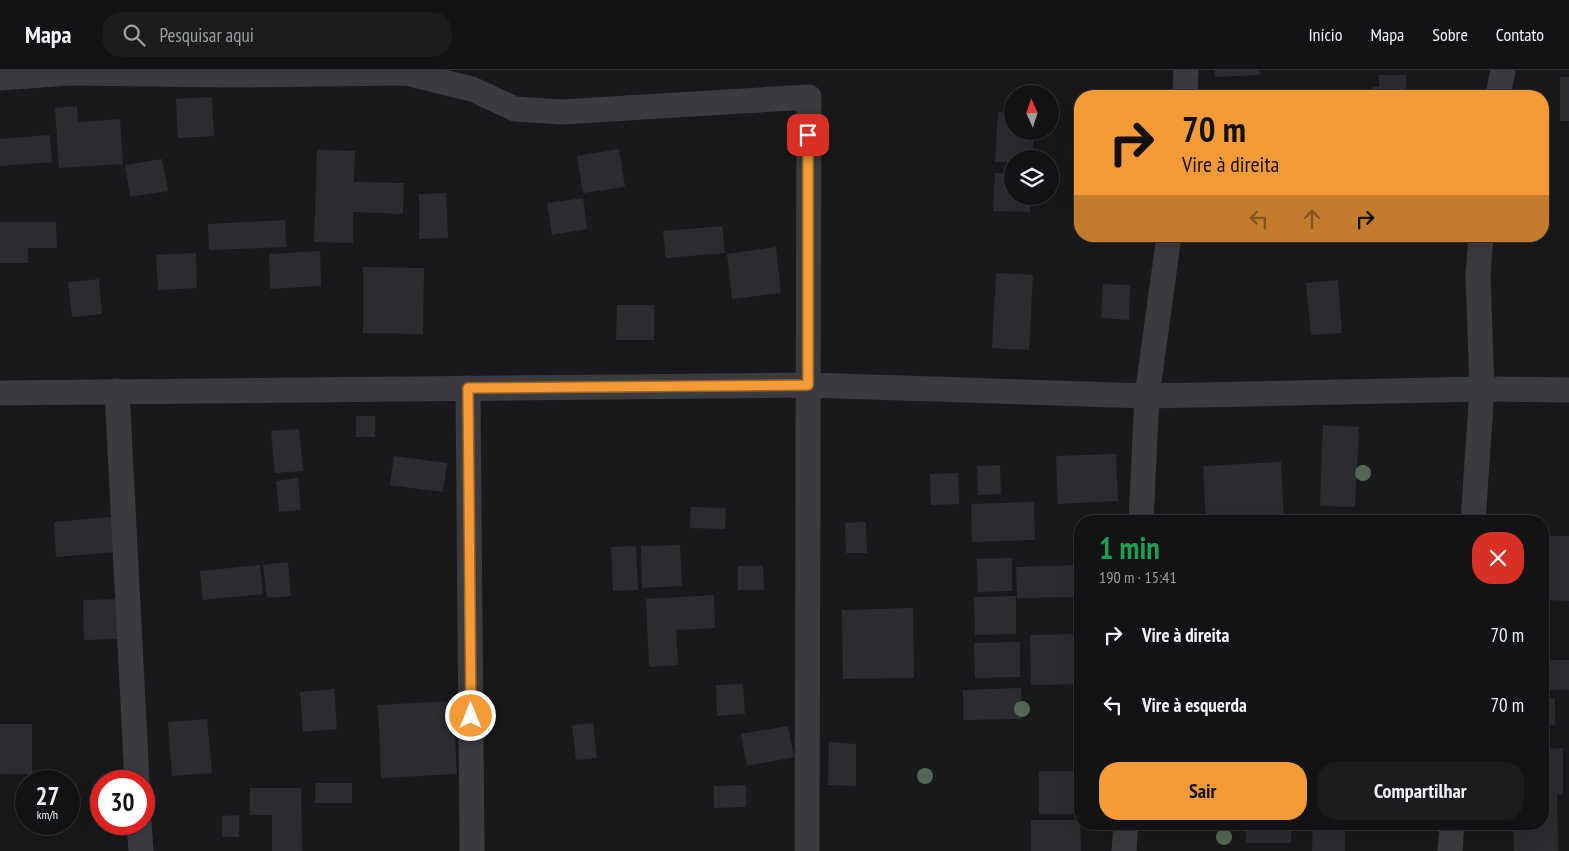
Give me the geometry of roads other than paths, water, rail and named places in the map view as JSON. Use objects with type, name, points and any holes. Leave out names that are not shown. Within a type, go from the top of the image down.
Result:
[{"type":"street","points":[[1185,90],[1186,70]]},
{"type":"street","points":[[1499,90],[1503,70]]},
{"type":"street","points":[[0,78],[69,73],[236,75],[406,73],[472,89],[515,109],[561,112],[809,97],[807,851]]},
{"type":"street","points":[[1141,515],[1147,396],[1168,242]]},
{"type":"street","points":[[1472,515],[1482,389],[1478,275],[1481,242]]},
{"type":"street","points":[[0,393],[808,385],[1147,396],[1482,389],[1569,390]]},
{"type":"street","points":[[468,388],[472,851]]},
{"type":"street","points":[[117,392],[136,770]]},
{"type":"street","points":[[1124,851],[1126,830]]},
{"type":"street","points":[[1450,851],[1452,830]]},
{"type":"street","points":[[140,835],[141,851]]}]
